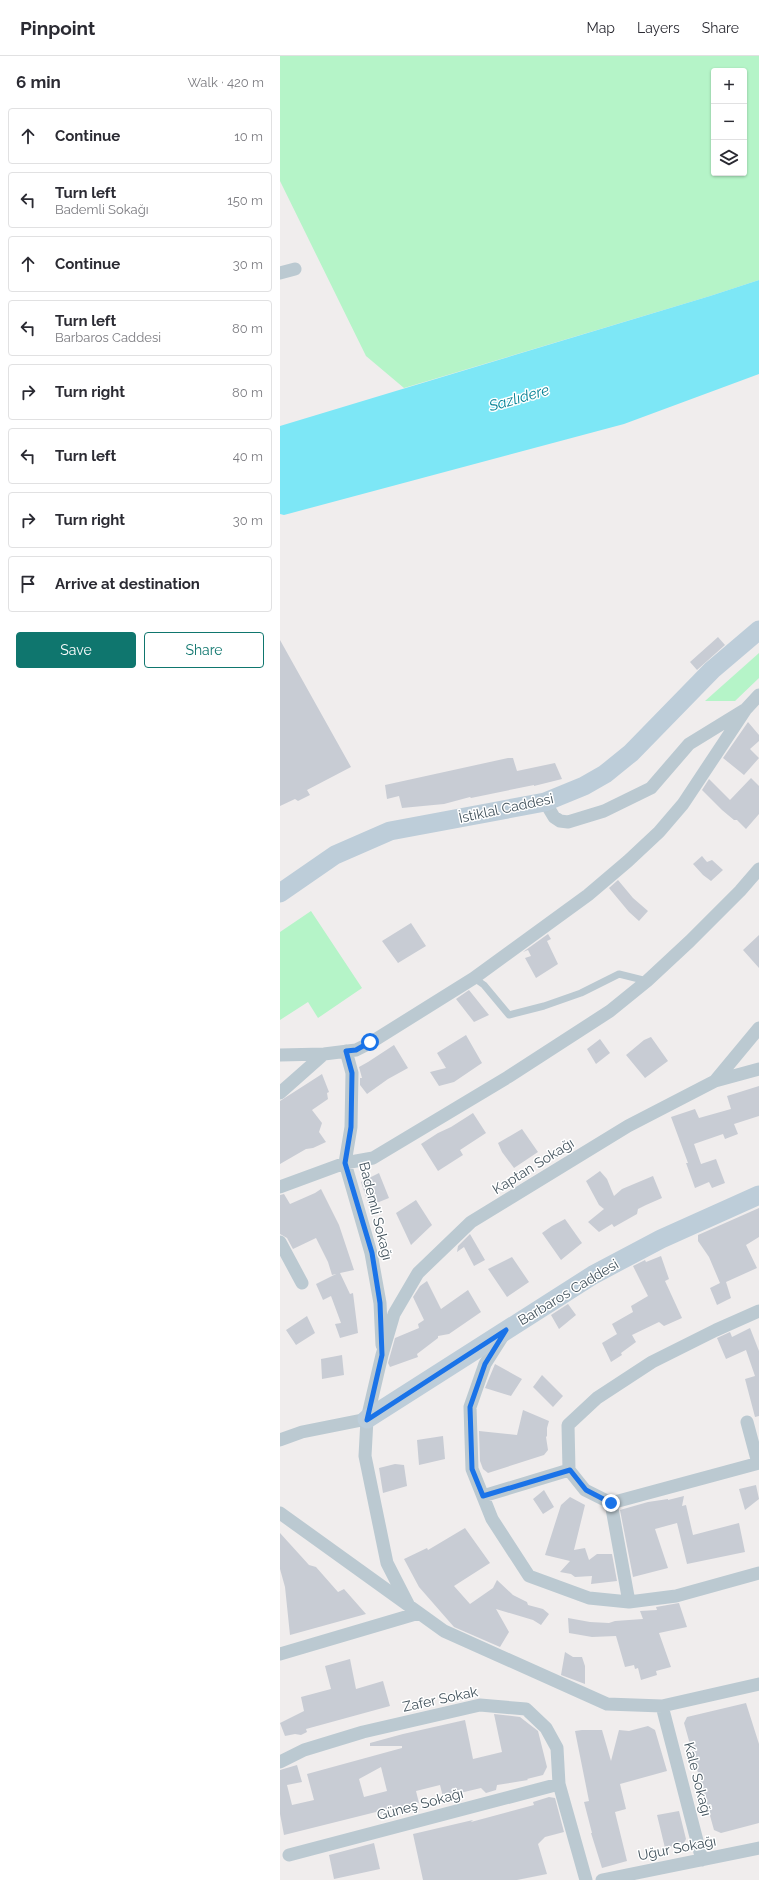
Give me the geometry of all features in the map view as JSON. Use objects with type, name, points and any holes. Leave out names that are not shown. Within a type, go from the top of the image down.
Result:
[{"type":"main road","name":"İstiklal Caddesi","points":[[280,893],[335,855],[390,831],[545,802],[584,786],[605,774],[631,753],[712,670],[759,630]]},
{"type":"main road","name":"Barbaros Caddesi","points":[[367,1420],[593,1275],[661,1240],[759,1194]]},
{"type":"street","points":[[280,273],[295,269]]},
{"type":"street","points":[[280,1055],[324,1054],[356,1050],[474,978],[588,895],[659,832],[683,804],[746,709],[759,695]]},
{"type":"street","points":[[545,802],[554,817],[560,821],[568,822],[604,811],[651,788],[689,744],[746,709]]},
{"type":"street","points":[[280,1186],[345,1163],[373,1158],[501,1081],[610,1011],[647,981],[740,891],[759,868]]},
{"type":"street","points":[[715,1081],[759,1028]]},
{"type":"street","name":"Bademli Sokağı","points":[[346,1051],[352,1073],[352,1119],[345,1163],[372,1253],[380,1303],[382,1355]]},
{"type":"street","points":[[280,1093],[324,1054]]},
{"type":"street","name":"Kaptan Sokağı","points":[[382,1355],[394,1314],[418,1273],[471,1222],[628,1126],[715,1081],[759,1069]]},
{"type":"street","points":[[280,1242],[302,1283]]},
{"type":"street","points":[[747,1422],[759,1463],[611,1503],[586,1490],[570,1470],[568,1425],[597,1398],[652,1362],[716,1330],[759,1312]]},
{"type":"street","points":[[506,1330],[485,1364],[470,1407],[472,1469],[492,1519],[529,1576],[589,1598],[630,1602],[676,1596],[759,1573]]},
{"type":"street","points":[[382,1355],[367,1420],[365,1456],[388,1563],[414,1609]]},
{"type":"street","points":[[280,1440],[302,1432],[367,1420]]},
{"type":"street","points":[[483,1496],[570,1470]]},
{"type":"street","points":[[611,1503],[630,1602]]},
{"type":"street","points":[[280,1513],[444,1631],[607,1704],[662,1706],[759,1686]]},
{"type":"street","points":[[280,1654],[414,1609]]},
{"type":"street","name":"Zafer Sokak","points":[[280,1762],[304,1750],[363,1732],[480,1705],[526,1709],[546,1728],[558,1748],[558,1784],[586,1880]]},
{"type":"street","name":"Kale Sokağı","points":[[662,1706],[702,1860]]},
{"type":"street","name":"Güneş Sokağı","points":[[289,1855],[558,1784]]},
{"type":"street","name":"Uğur Sokağı","points":[[602,1880],[759,1848]]},
{"type":"lane","points":[[474,978],[484,985],[509,1015],[581,994],[619,974],[647,981]]},
{"type":"green space","points":[[280,56],[759,56],[759,280],[404,388],[366,356],[280,181]]},
{"type":"green space","points":[[759,653],[759,678],[735,701],[705,701]]},
{"type":"green space","points":[[311,911],[362,988],[318,1018],[308,1002],[280,1020],[280,932]]},
{"type":"water","name":"Sazlıdere","points":[[759,280],[759,374],[624,424],[284,515],[280,514],[280,426]]},
{"type":"building","points":[[718,637],[725,645],[697,670],[690,662]]},
{"type":"building","points":[[280,640],[351,767],[307,790],[310,795],[298,801],[295,799],[280,806]]},
{"type":"building","points":[[748,722],[759,735],[759,741],[750,749],[759,758],[744,775],[723,758]]},
{"type":"building","points":[[513,758],[517,771],[555,763],[562,779],[534,786],[470,797],[444,804],[402,808],[399,796],[387,799],[385,785]]},
{"type":"building","points":[[751,778],[759,786],[759,814],[746,829],[737,820],[734,820],[722,810],[702,790],[709,779],[730,800]]},
{"type":"building","points":[[702,856],[707,862],[712,860],[723,870],[711,881],[693,864]]},
{"type":"building","points":[[618,880],[633,898],[648,911],[639,921],[629,912],[609,888]]},
{"type":"building","points":[[411,923],[426,946],[398,963],[382,941]]},
{"type":"building","points":[[548,934],[551,939],[547,941],[558,964],[536,978],[525,958],[531,956],[528,950],[523,952]]},
{"type":"building","points":[[759,935],[759,968],[743,950]]},
{"type":"building","points":[[469,990],[489,1015],[474,1022],[456,999]]},
{"type":"building","points":[[466,1035],[482,1063],[454,1082],[439,1086],[430,1072],[446,1068],[437,1053]]},
{"type":"building","points":[[651,1037],[668,1061],[645,1078],[626,1055],[644,1040]]},
{"type":"building","points":[[600,1039],[610,1053],[596,1064],[587,1049]]},
{"type":"building","points":[[394,1045],[408,1068],[388,1079],[367,1094],[360,1085],[360,1078],[362,1078],[359,1067]]},
{"type":"building","points":[[322,1074],[329,1092],[327,1093],[328,1099],[312,1110],[322,1123],[319,1132],[326,1142],[313,1148],[306,1149],[280,1164],[280,1101]]},
{"type":"building","points":[[759,1086],[759,1116],[734,1124],[738,1134],[725,1139],[723,1134],[694,1144],[701,1164],[716,1159],[725,1183],[712,1188],[709,1182],[695,1188],[686,1163],[688,1163],[671,1117],[695,1109],[699,1118],[731,1109],[727,1096]]},
{"type":"building","points":[[473,1113],[486,1133],[460,1150],[463,1155],[438,1171],[421,1144]]},
{"type":"building","points":[[522,1129],[538,1152],[514,1168],[502,1152],[498,1143]]},
{"type":"building","points":[[600,1171],[607,1179],[614,1196],[622,1189],[653,1176],[662,1198],[638,1209],[637,1214],[614,1227],[612,1224],[599,1232],[588,1222],[604,1209],[599,1205],[586,1181]]},
{"type":"building","points":[[379,1173],[389,1198],[369,1206],[361,1182]]},
{"type":"building","points":[[321,1189],[339,1225],[354,1270],[340,1273],[350,1294],[353,1293],[358,1333],[340,1338],[335,1324],[341,1323],[331,1296],[323,1300],[316,1284],[336,1274],[332,1275],[328,1262],[316,1238],[293,1249],[287,1238],[280,1234],[280,1195],[284,1194],[290,1204]]},
{"type":"building","points":[[416,1200],[432,1225],[411,1245],[396,1213]]},
{"type":"building","points":[[759,1208],[759,1237],[746,1245],[757,1268],[726,1282],[731,1298],[717,1305],[710,1288],[720,1283],[709,1257],[698,1241],[698,1235]]},
{"type":"building","points":[[565,1219],[582,1243],[561,1260],[542,1233]]},
{"type":"building","points":[[470,1234],[485,1260],[474,1266],[464,1247],[457,1252],[458,1246]]},
{"type":"building","points":[[661,1256],[669,1279],[665,1281],[682,1318],[664,1326],[659,1322],[632,1335],[636,1342],[621,1353],[622,1355],[611,1362],[602,1343],[617,1334],[612,1324],[633,1312],[631,1306],[648,1296],[633,1266],[645,1260],[646,1262]]},
{"type":"building","points":[[512,1257],[529,1282],[507,1297],[488,1269]]},
{"type":"building","points":[[427,1281],[441,1309],[468,1290],[481,1312],[449,1334],[438,1336],[438,1338],[417,1354],[418,1357],[390,1367],[388,1363],[395,1338],[419,1328],[418,1324],[424,1320],[413,1297],[420,1286]]},
{"type":"building","points":[[568,1304],[576,1315],[559,1329],[551,1315]]},
{"type":"building","points":[[307,1316],[315,1333],[296,1345],[286,1330]]},
{"type":"building","points":[[750,1328],[759,1351],[759,1416],[755,1417],[745,1379],[755,1376],[746,1350],[726,1359],[717,1338],[730,1332],[732,1337]]},
{"type":"building","points":[[342,1355],[344,1375],[322,1379],[321,1359]]},
{"type":"building","points":[[495,1364],[522,1379],[511,1396],[485,1388]]},
{"type":"building","points":[[542,1375],[563,1396],[553,1407],[533,1387]]},
{"type":"building","points":[[523,1410],[549,1421],[546,1437],[548,1450],[544,1455],[488,1473],[483,1469],[480,1461],[479,1431],[517,1435]]},
{"type":"building","points":[[443,1436],[445,1459],[419,1465],[417,1440]]},
{"type":"building","points":[[395,1464],[404,1465],[407,1486],[383,1493],[379,1468]]},
{"type":"building","points":[[756,1485],[759,1499],[745,1510],[739,1489]]},
{"type":"building","points":[[544,1490],[554,1507],[543,1514],[533,1499]]},
{"type":"building","points":[[684,1496],[682,1506],[686,1505],[693,1535],[739,1523],[745,1552],[687,1564],[677,1523],[655,1529],[668,1568],[633,1577],[620,1510],[648,1502],[668,1500]]},
{"type":"building","points":[[570,1497],[585,1505],[574,1550],[585,1548],[589,1560],[597,1554],[612,1554],[617,1581],[591,1584],[592,1576],[575,1577],[571,1574],[560,1572],[570,1561],[545,1555],[561,1505]]},
{"type":"building","points":[[465,1528],[490,1563],[454,1586],[470,1604],[493,1588],[497,1580],[513,1595],[527,1602],[528,1605],[543,1609],[549,1614],[541,1625],[533,1620],[496,1609],[509,1632],[500,1647],[454,1627],[419,1587],[404,1559],[427,1548],[428,1550]]},
{"type":"building","points":[[280,1533],[309,1565],[316,1567],[338,1592],[344,1589],[366,1614],[290,1635],[285,1587],[280,1569]]},
{"type":"building","points":[[679,1603],[687,1627],[659,1633],[671,1667],[656,1671],[657,1675],[641,1680],[638,1668],[635,1669],[634,1665],[625,1667],[616,1636],[592,1637],[569,1633],[568,1618],[590,1622],[609,1623],[615,1621],[643,1619],[640,1611],[657,1610],[656,1607]]},
{"type":"building","points":[[565,1652],[573,1657],[582,1657],[585,1666],[585,1684],[561,1675]]},
{"type":"building","points":[[350,1659],[356,1689],[383,1681],[390,1706],[306,1729],[307,1732],[301,1735],[295,1734],[285,1736],[280,1723],[304,1711],[301,1697],[331,1689],[325,1666]]},
{"type":"building","points":[[746,1703],[759,1744],[759,1823],[721,1833],[714,1830],[684,1723],[687,1717]]},
{"type":"building","points":[[494,1714],[520,1717],[538,1731],[547,1767],[543,1775],[527,1779],[528,1780],[497,1785],[496,1790],[486,1793],[481,1788],[443,1797],[440,1785],[416,1791],[419,1803],[387,1810],[387,1812],[377,1815],[376,1812],[284,1835],[280,1814],[280,1770],[297,1765],[302,1782],[287,1785],[292,1805],[314,1800],[307,1774],[402,1748],[402,1746],[370,1746],[370,1743],[403,1734],[465,1720],[473,1759],[502,1752]],"holes":[[[381,1767],[387,1791],[364,1797],[359,1779]]]},
{"type":"building","points":[[648,1726],[655,1730],[667,1771],[620,1784],[626,1809],[615,1812],[627,1861],[602,1868],[591,1833],[584,1802],[589,1801],[575,1731],[602,1730],[611,1761],[619,1730],[629,1731]]},
{"type":"building","points":[[549,1797],[555,1798],[564,1832],[545,1837],[538,1844],[547,1874],[517,1880],[423,1880],[413,1834],[473,1820],[471,1822],[534,1805],[533,1802]]},
{"type":"building","points":[[679,1811],[686,1839],[684,1843],[665,1848],[657,1815]]},
{"type":"building","points":[[374,1843],[380,1869],[334,1879],[329,1855]]},
{"type":"route","points":[[370,1042],[356,1050],[346,1051],[352,1073],[351,1127],[345,1163],[372,1253],[380,1303],[382,1355],[367,1420],[506,1330],[485,1364],[470,1407],[472,1469],[483,1496],[570,1470],[586,1490],[611,1503]]}]
